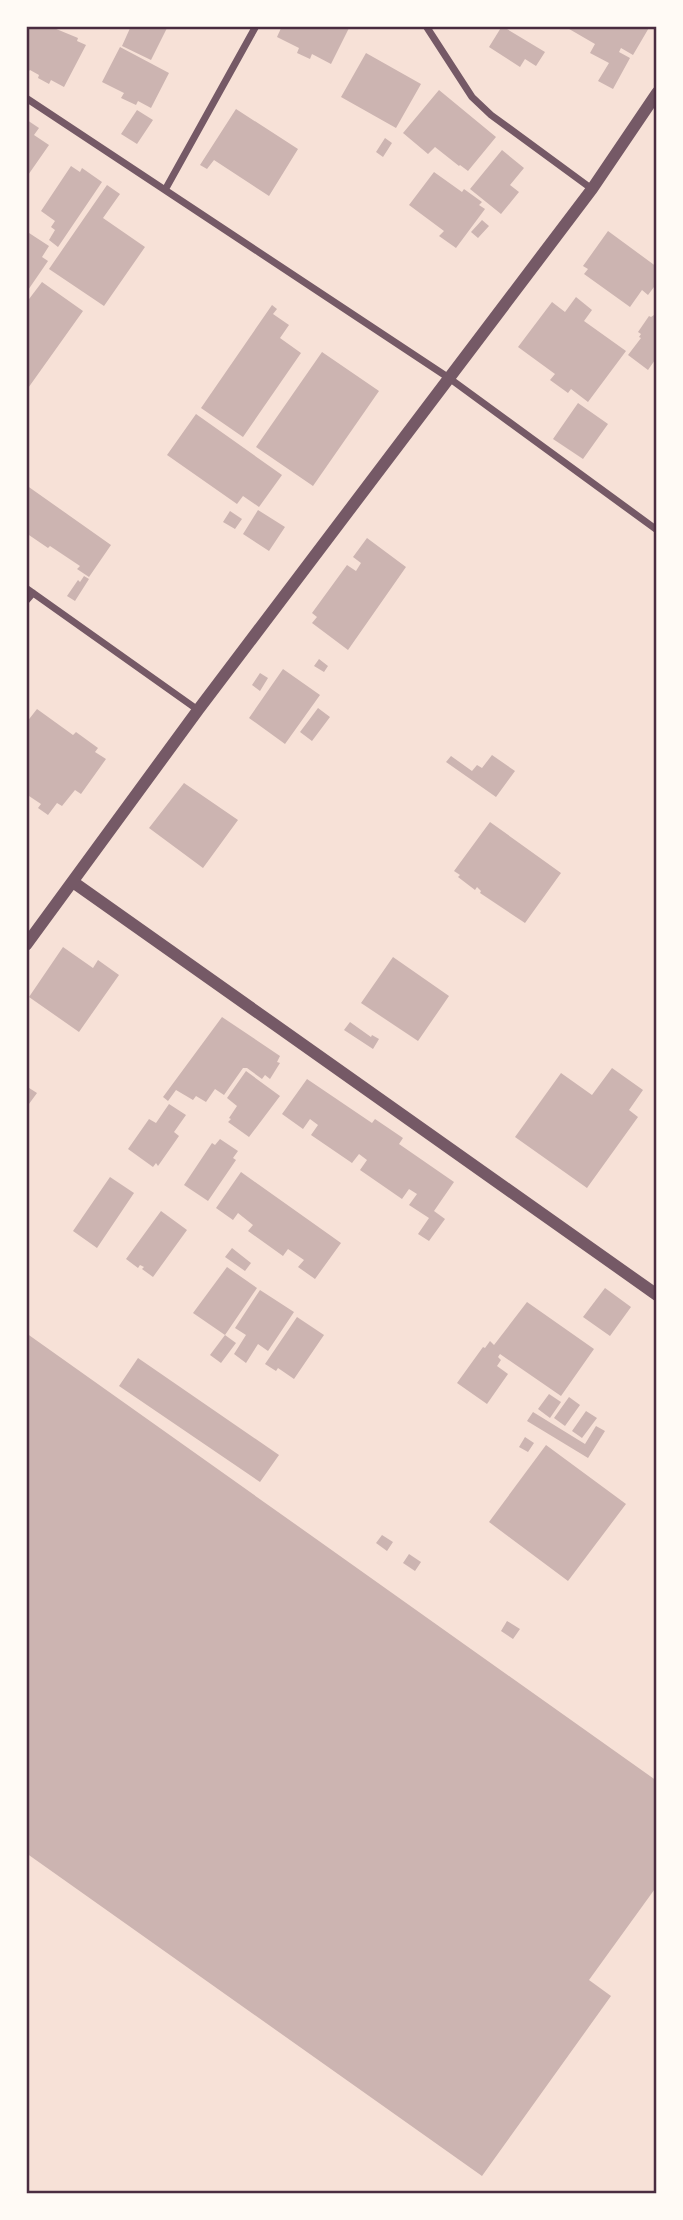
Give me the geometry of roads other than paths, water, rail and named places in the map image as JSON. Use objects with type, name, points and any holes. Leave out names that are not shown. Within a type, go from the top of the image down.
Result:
[{"type":"street","points":[[165,190],[256,26]]},
{"type":"street","points":[[426,26],[472,97],[491,116],[592,189]]},
{"type":"street","points":[[26,945],[198,710],[592,189],[657,93]]},
{"type":"street","points":[[26,98],[449,378],[657,530]]},
{"type":"street","points":[[26,601],[30,590],[198,710]]},
{"type":"street","points":[[73,882],[657,1295]]}]
